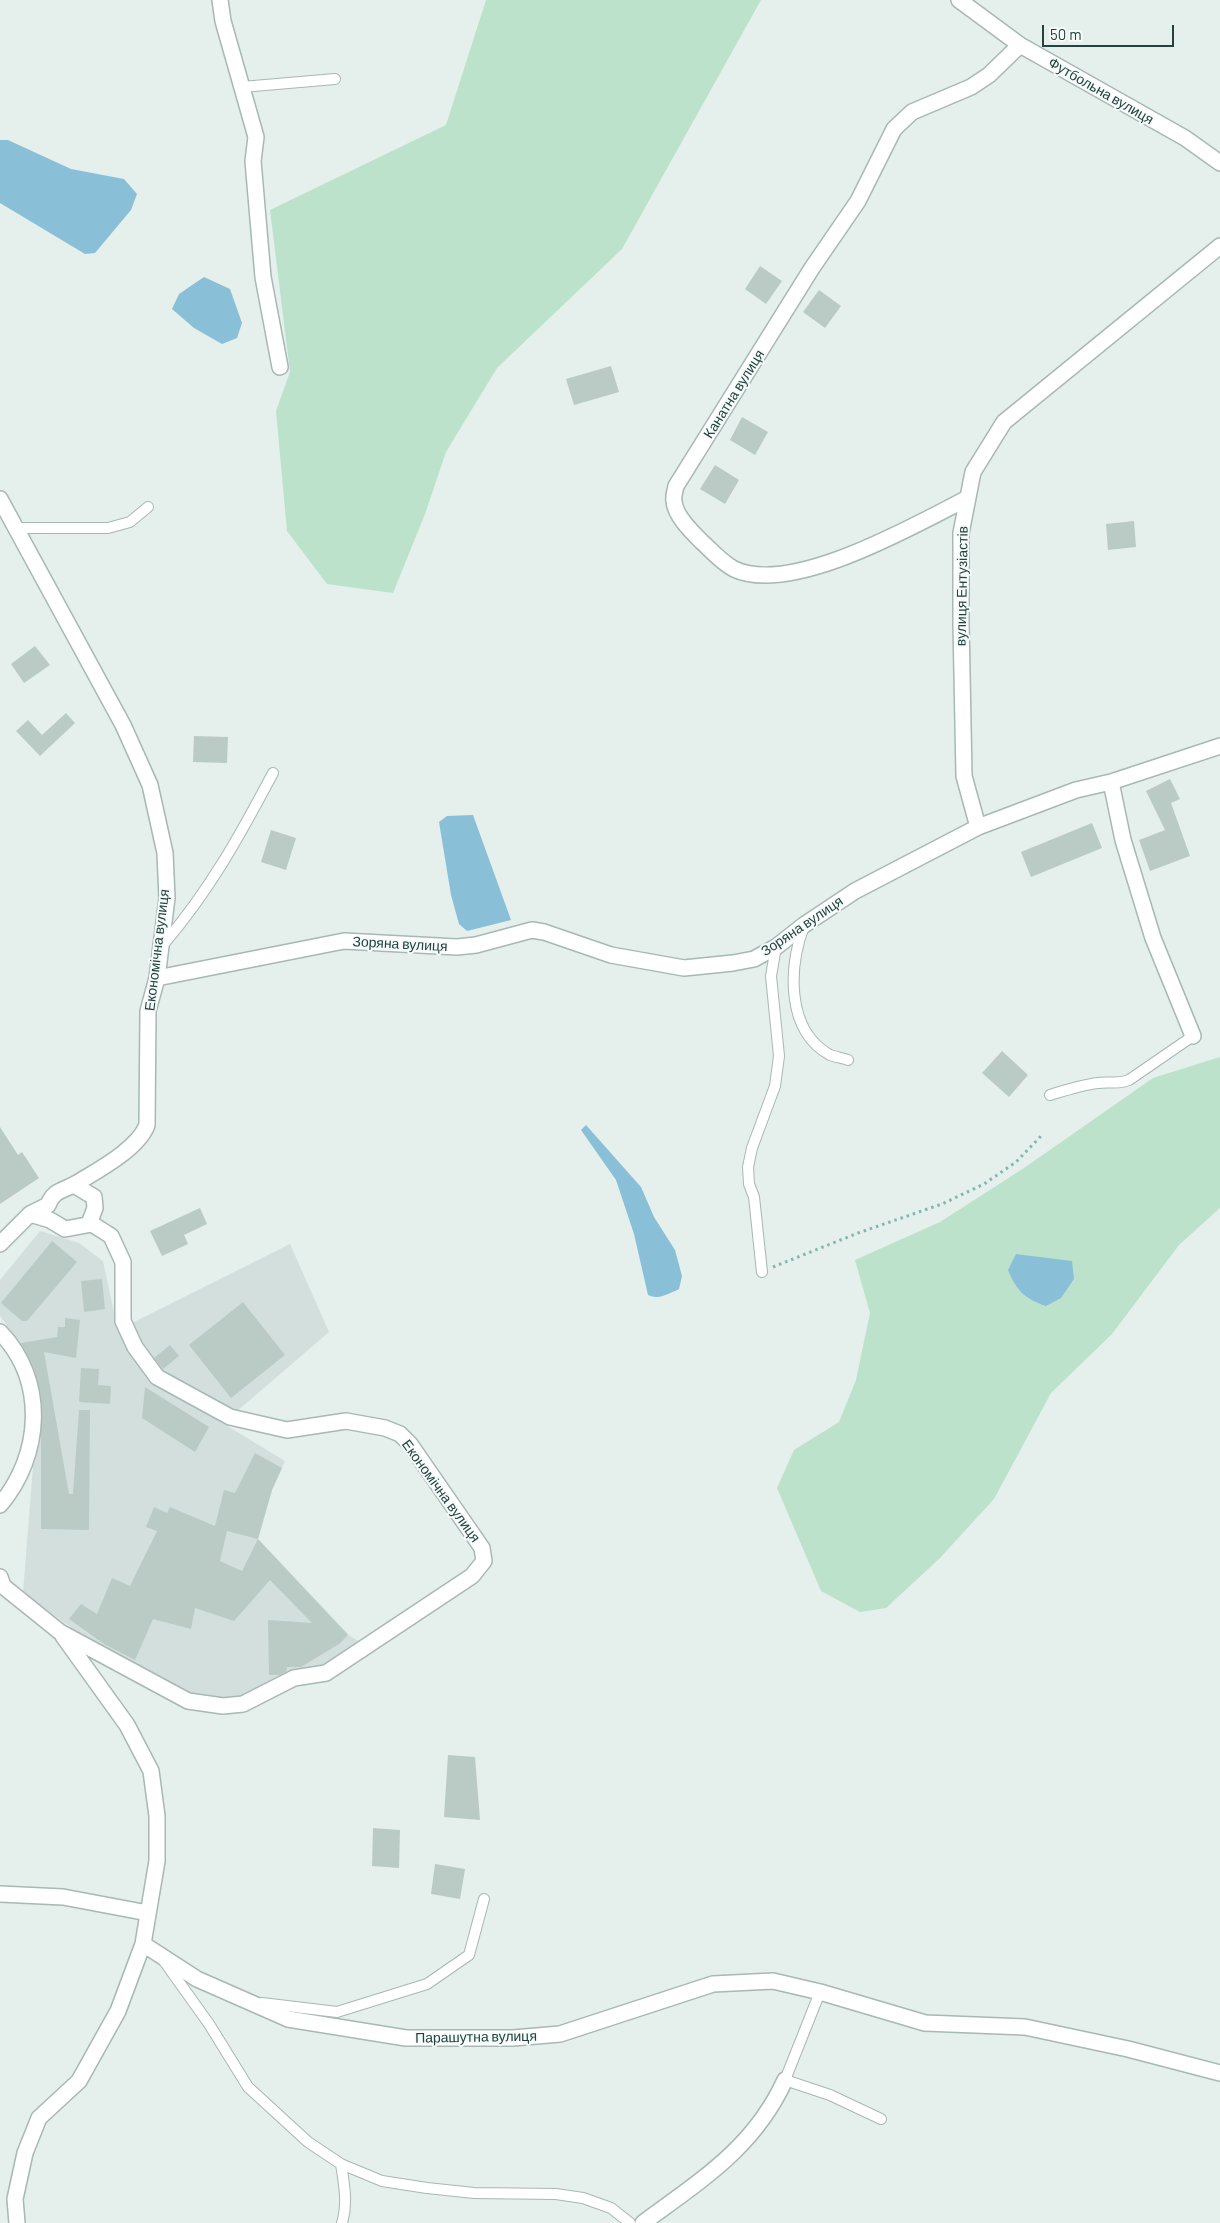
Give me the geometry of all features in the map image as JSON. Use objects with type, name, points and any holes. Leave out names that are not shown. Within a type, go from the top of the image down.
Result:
[{"type":"street","points":[[220,0],[223,21],[256,137],[253,161],[262,267],[280,367]]},
{"type":"street","name":"Футбольна вулиця","points":[[959,0],[1020,45],[1185,138],[1220,163]]},
{"type":"street","name":"Канатна вулиця","points":[[966,499],[865,548],[804,570],[780,575],[757,575],[735,569],[720,560],[679,514],[674,501],[676,486],[812,268],[858,201],[894,129],[912,112],[971,86],[989,75],[1020,45]]},
{"type":"street","name":"вулиця Ентузіастів","points":[[978,827],[964,776],[961,533],[966,499],[974,472],[1004,422],[1220,246]]},
{"type":"street","name":"Економічна вулиця","points":[[0,499],[14,528],[123,725],[150,785],[165,854],[167,898],[157,978],[148,1011],[147,1125],[135,1144],[74,1185],[60,1189],[52,1196],[49,1213]]},
{"type":"street","name":"Зоряна вулиця","points":[[157,978],[344,941],[457,947],[476,945],[532,930],[544,932],[611,955],[684,968],[754,959],[776,947],[804,924],[855,891],[978,827],[1076,790],[1111,782],[1220,746]]},
{"type":"street","points":[[1111,782],[1123,840],[1153,938],[1193,1036]]},
{"type":"street","points":[[0,1244],[30,1214],[49,1213],[66,1229],[92,1224],[90,1221],[95,1208],[94,1197],[74,1185]]},
{"type":"street","name":"Економічна вулиця","points":[[60,1632],[188,1701],[224,1706],[243,1704],[294,1678],[326,1673],[472,1576],[484,1561],[482,1548],[410,1444],[400,1434],[385,1428],[346,1421],[287,1430],[230,1417],[157,1377],[135,1347],[122,1321],[122,1262],[110,1236],[92,1224]]},
{"type":"street","points":[[0,1332],[16,1353],[24,1369],[29,1384],[34,1415],[32,1441],[27,1461],[13,1489],[0,1505]]},
{"type":"street","points":[[0,1577],[3,1586],[60,1632],[127,1726],[151,1771],[157,1816],[157,1861],[143,1944],[118,2011],[79,2081],[39,2118],[25,2153],[15,2199],[17,2223]]},
{"type":"street","points":[[0,1894],[63,1897],[148,1913]]},
{"type":"street","name":"Парашутна вулиця","points":[[143,1944],[197,1979],[288,2019],[406,2038],[513,2038],[560,2034],[713,1984],[773,1981],[820,1992],[924,2023],[1025,2027],[1128,2049],[1220,2073]]},
{"type":"street","points":[[643,2223],[733,2154],[758,2127],[775,2102],[785,2080]]},
{"type":"lane","points":[[242,87],[335,79]]},
{"type":"lane","points":[[14,528],[108,528],[130,522],[148,507]]},
{"type":"lane","points":[[160,947],[192,910],[231,852],[273,773]]},
{"type":"lane","points":[[804,924],[793,961],[792,984],[797,1006],[804,1026],[815,1043],[830,1055],[848,1060]]},
{"type":"lane","points":[[762,1272],[754,1197],[749,1184],[748,1167],[752,1148],[775,1086],[779,1056],[771,976],[776,947]]},
{"type":"lane","points":[[1050,1095],[1082,1086],[1100,1083],[1118,1084],[1129,1080],[1193,1036]]},
{"type":"lane","points":[[246,2001],[337,2012],[427,1984],[469,1955],[484,1899]]},
{"type":"lane","points":[[158,1952],[209,2024],[248,2087],[308,2142],[341,2164],[382,2181],[428,2188],[474,2193],[556,2194],[583,2198],[611,2208],[630,2223]]},
{"type":"lane","points":[[820,1992],[785,2080],[830,2095],[881,2119]]},
{"type":"lane","points":[[341,2164],[346,2210],[342,2223]]},
{"type":"path","points":[[762,1272],[858,1233],[942,1204],[984,1184],[1016,1162],[1041,1136]]},
{"type":"shaded area","points":[[40,1231],[79,1243],[103,1261],[116,1322],[148,1378],[285,1461],[272,1490],[258,1539],[350,1636],[363,1644],[258,1698],[185,1709],[23,1593],[36,1429],[16,1338],[0,1316],[0,1280]]},
{"type":"shaded area","points":[[290,1244],[329,1332],[236,1412],[158,1372],[128,1325]]},
{"type":"green space","points":[[486,0],[761,0],[622,249],[497,368],[446,452],[425,514],[393,593],[327,584],[287,531],[276,411],[290,372],[270,210],[446,125]]},
{"type":"green space","points":[[1220,1057],[1220,1208],[1179,1245],[1112,1334],[1051,1393],[994,1499],[940,1558],[886,1608],[860,1612],[821,1591],[777,1488],[794,1450],[839,1422],[856,1380],[870,1313],[855,1260],[940,1222],[1024,1168],[1153,1078]],"holes":[[[1016,1254],[1049,1259],[1046,1306]]]},
{"type":"water","points":[[0,140],[8,140],[71,169],[124,179],[137,194],[131,210],[95,253],[85,254],[0,203]]},
{"type":"water","points":[[204,277],[230,289],[242,323],[237,338],[222,344],[194,328],[172,309],[179,294]]},
{"type":"water","points":[[473,815],[511,920],[467,931],[459,924],[451,895],[439,822],[447,816]]},
{"type":"water","points":[[586,1125],[641,1187],[654,1217],[675,1250],[682,1276],[679,1289],[660,1297],[648,1295],[634,1234],[616,1180],[581,1130]]},
{"type":"water","points":[[1016,1254],[1072,1261],[1074,1279],[1061,1298],[1046,1306],[1032,1300],[1018,1288],[1008,1270]]},
{"type":"building","points":[[760,266],[782,281],[766,304],[745,289]]},
{"type":"building","points":[[819,290],[841,306],[825,328],[803,312]]},
{"type":"building","points":[[611,366],[619,392],[574,405],[566,379]]},
{"type":"building","points":[[742,417],[768,432],[755,455],[730,440]]},
{"type":"building","points":[[715,465],[739,480],[725,504],[700,489]]},
{"type":"building","points":[[1134,521],[1136,547],[1108,550],[1106,524]]},
{"type":"building","points":[[35,646],[50,665],[24,683],[11,664]]},
{"type":"building","points":[[66,713],[75,723],[40,756],[16,731],[28,720],[42,735]]},
{"type":"building","points":[[194,736],[228,737],[227,763],[193,762]]},
{"type":"building","points":[[1170,779],[1180,799],[1171,803],[1190,856],[1150,871],[1139,840],[1165,830],[1146,791]]},
{"type":"building","points":[[1092,823],[1102,848],[1031,877],[1021,852]]},
{"type":"building","points":[[271,830],[296,838],[286,870],[261,862]]},
{"type":"building","points":[[1002,1051],[1028,1075],[1009,1097],[982,1073]]},
{"type":"building","points":[[0,1127],[18,1155],[22,1152],[39,1178],[0,1204]]},
{"type":"building","points":[[200,1208],[207,1224],[184,1235],[188,1244],[162,1256],[150,1231]]},
{"type":"building","points":[[52,1241],[77,1262],[27,1321],[22,1321],[1,1303]]},
{"type":"building","points":[[102,1279],[105,1309],[84,1312],[81,1281]]},
{"type":"building","points":[[243,1302],[285,1355],[231,1398],[189,1345]]},
{"type":"building","points":[[65,1318],[80,1320],[76,1358],[44,1352],[69,1494],[73,1494],[79,1410],[90,1410],[89,1530],[41,1529],[41,1394],[34,1369],[21,1343],[57,1337],[58,1327],[65,1327]]},
{"type":"building","points":[[170,1345],[179,1356],[163,1369],[154,1358]]},
{"type":"building","points":[[81,1368],[99,1369],[98,1385],[111,1386],[110,1404],[79,1402]]},
{"type":"building","points":[[145,1387],[209,1427],[195,1452],[142,1418]]},
{"type":"building","points":[[255,1453],[282,1468],[272,1490],[258,1539],[348,1635],[339,1644],[301,1667],[287,1667],[286,1672],[280,1675],[269,1675],[268,1620],[312,1623],[270,1580],[234,1621],[195,1608],[191,1629],[153,1619],[135,1660],[104,1644],[69,1619],[81,1604],[97,1614],[112,1578],[130,1586],[157,1531],[146,1527],[154,1507],[167,1513],[170,1507],[215,1526],[224,1490],[235,1493]],"holes":[[[227,1531],[258,1539],[242,1571],[220,1561]]]},
{"type":"building","points":[[448,1755],[475,1757],[480,1820],[444,1817]]},
{"type":"building","points":[[373,1828],[400,1830],[399,1868],[372,1866]]},
{"type":"building","points":[[435,1864],[465,1869],[460,1899],[431,1894]]}]
